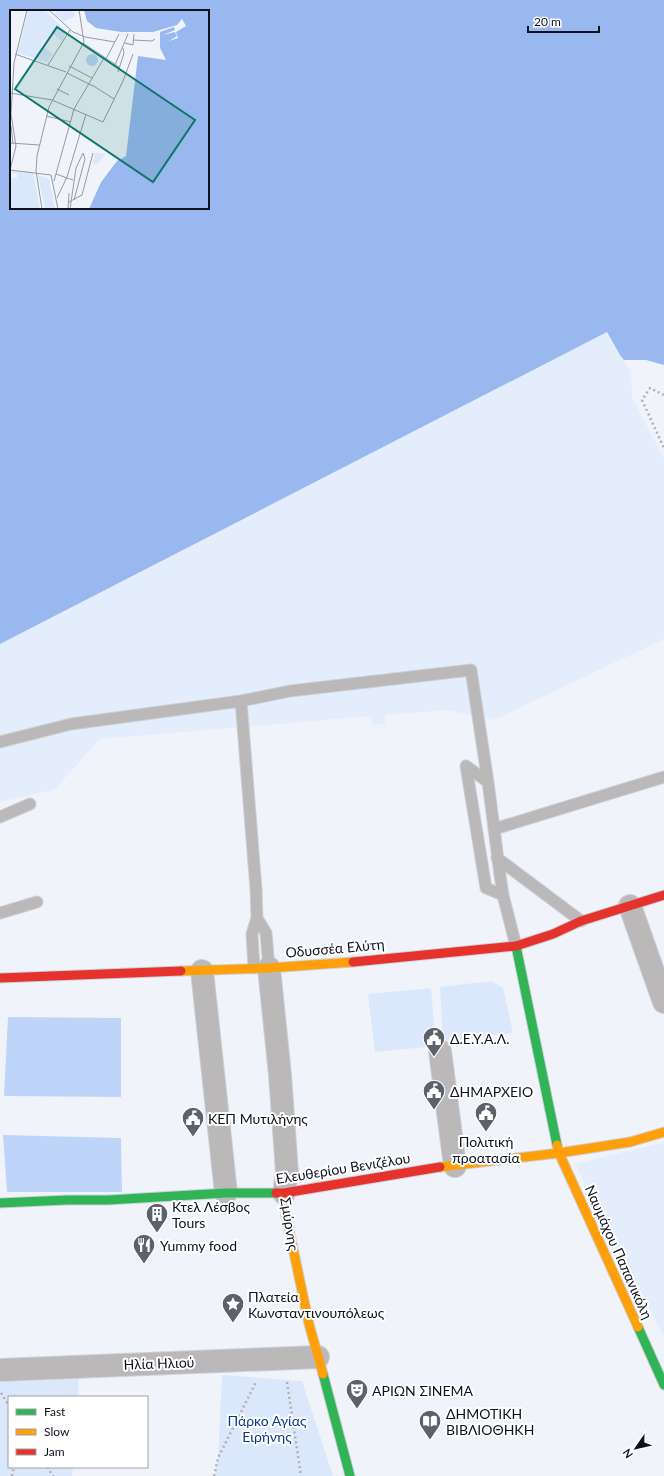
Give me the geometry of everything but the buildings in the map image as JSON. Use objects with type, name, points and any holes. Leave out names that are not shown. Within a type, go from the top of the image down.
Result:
[{"type":"street","name":"Οδυσσέα Ελύτη","points":[[0,978],[262,968],[342,963],[516,946],[553,934],[581,920],[664,895]]},
{"type":"street","points":[[630,906],[664,1002]]},
{"type":"street","name":"Ναυμάχου Παπανικόλη","points":[[516,946],[559,1153],[664,1385]]},
{"type":"street","name":"Σμύρνης","points":[[262,968],[280,1075],[287,1172],[284,1193],[286,1215],[318,1357],[350,1476]]},
{"type":"street","points":[[202,971],[226,1193]]},
{"type":"street","points":[[440,1051],[455,1166]]},
{"type":"street","name":"Ελευθερίου Βενιζέλου","points":[[0,1203],[108,1200],[226,1193],[284,1193],[455,1166],[559,1153],[630,1142],[664,1132]]},
{"type":"street","name":"Ηλία Ηλιού","points":[[0,1370],[318,1357]]},
{"type":"lane","points":[[0,742],[71,724],[241,701],[290,691],[471,670],[503,895],[516,946]]},
{"type":"lane","points":[[241,701],[257,918],[252,934],[262,968]]},
{"type":"lane","points":[[488,782],[466,766],[486,888],[503,895]]},
{"type":"lane","points":[[494,829],[664,777]]},
{"type":"lane","points":[[0,817],[30,804]]},
{"type":"lane","points":[[497,858],[581,920]]},
{"type":"lane","points":[[0,913],[37,902]]},
{"type":"path","points":[[664,395],[650,388],[642,400],[664,448]]},
{"type":"path","points":[[214,1476],[218,1458],[276,1358]]},
{"type":"path","points":[[276,1358],[301,1476]]},
{"type":"path","points":[[0,1392],[8,1404]]},
{"type":"shaded area","points":[[0,0],[664,0],[664,365],[646,360],[624,360],[607,332],[0,644]]},
{"type":"shaded area","points":[[607,332],[631,372],[632,397],[664,459],[664,639],[494,720],[447,710],[385,715],[385,724],[372,725],[371,716],[100,739],[54,790],[0,802],[0,644]]},
{"type":"shaded area","points":[[8,1017],[121,1018],[121,1097],[4,1096]]},
{"type":"shaded area","points":[[3,1135],[121,1138],[122,1192],[7,1192]]},
{"type":"shaded area","points":[[664,1142],[664,1337],[575,1164]]},
{"type":"green space","points":[[491,981],[503,988],[513,1033],[443,1042],[440,987]]},
{"type":"green space","points":[[431,988],[436,1046],[375,1052],[368,994]]},
{"type":"green space","points":[[79,1374],[78,1396],[8,1396],[8,1468],[73,1468],[72,1476],[0,1476],[0,1381]]},
{"type":"green space","name":"Πάρκο Αγίας Ειρήνης","points":[[222,1375],[302,1381],[333,1476],[215,1476],[218,1458]]},
{"type":"traffic: fast","points":[[516,946],[557,1145]]},
{"type":"traffic: fast","points":[[0,1203],[108,1200],[226,1193],[276,1193]]},
{"type":"traffic: fast","points":[[638,1327],[664,1385]]},
{"type":"traffic: fast","points":[[323,1374],[350,1476]]},
{"type":"traffic: slow","points":[[181,971],[269,968],[353,962]]},
{"type":"traffic: slow","points":[[440,1167],[559,1153],[630,1142],[664,1132]]},
{"type":"traffic: slow","points":[[557,1145],[559,1153],[638,1327]]},
{"type":"traffic: slow","points":[[284,1193],[286,1215],[309,1324],[323,1374]]},
{"type":"traffic: jam","points":[[353,962],[516,946],[553,934],[581,921],[664,895]]},
{"type":"traffic: jam","points":[[0,978],[181,971]]},
{"type":"traffic: jam","points":[[276,1193],[284,1193],[440,1167]]},
{"type":"place","name":"Δ.Ε.Υ.Α.Λ.","points":[[434,1058]]},
{"type":"place","name":"ΔΗΜΑΡΧΕΙΟ","points":[[434,1110]]},
{"type":"place","name":"Πολιτική προατασία","points":[[486,1132]]},
{"type":"place","name":"ΚΕΠ Μυτιλήνης","points":[[193,1138]]},
{"type":"place","name":"Κτελ Λέσβος Tours","points":[[157,1234]]},
{"type":"place","name":"Yummy food","points":[[144,1264]]},
{"type":"place","name":"Πλατεία Κωνσταντινουπόλεως","points":[[233,1324]]},
{"type":"place","name":"ΑΡΙΩΝ ΣΙΝΕΜΑ","points":[[357,1410]]},
{"type":"place","name":"ΔΗΜΟΤΙΚΗ ΒΙΒΛΙΟΘΗΚΗ","points":[[430,1440]]}]
